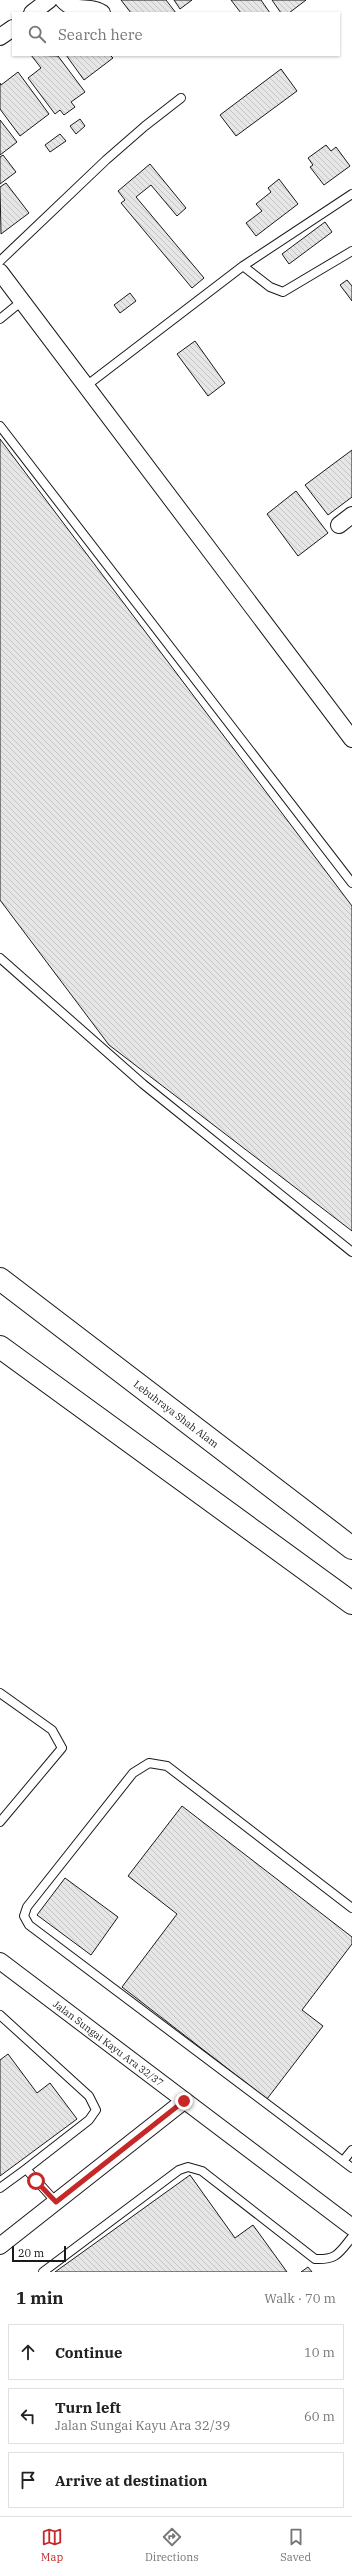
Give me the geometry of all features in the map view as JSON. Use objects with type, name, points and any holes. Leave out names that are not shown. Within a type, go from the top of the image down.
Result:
[{"type":"highway","points":[[0,1273],[37,1306]]},
{"type":"highway","name":"Lebuhraya Shah Alam","points":[[0,1279],[352,1548]]},
{"type":"highway","points":[[0,1347],[352,1603]]},
{"type":"street","points":[[33,12],[49,0]]},
{"type":"street","points":[[63,0],[75,9],[93,8],[100,12]]},
{"type":"street","points":[[0,37],[12,29]]},
{"type":"street","points":[[0,272],[352,739]]},
{"type":"street","name":"Jalan Sungai Kayu Ara 32/37","points":[[0,1961],[352,2227]]},
{"type":"street","points":[[0,2246],[184,2101]]},
{"type":"lane","points":[[0,261],[106,160],[145,126],[181,98]]},
{"type":"lane","points":[[86,386],[243,266],[352,194]]},
{"type":"lane","points":[[243,266],[270,287],[284,292],[352,250]]},
{"type":"lane","points":[[0,319],[22,301]]},
{"type":"lane","points":[[0,426],[352,883]]},
{"type":"lane","points":[[0,958],[143,1084],[352,1252]]},
{"type":"lane","points":[[0,1693],[52,1730],[62,1748],[0,1822]]},
{"type":"lane","points":[[352,1908],[167,1766],[149,1763],[133,1773],[27,1907],[24,1916],[36,1929],[352,2168]]},
{"type":"lane","points":[[0,2015],[89,2096],[96,2110],[89,2120],[0,2188]]},
{"type":"lane","points":[[343,2161],[352,2150]]},
{"type":"lane","points":[[43,2272],[179,2170],[188,2167],[202,2171],[315,2258],[327,2259],[338,2255],[352,2237]]},
{"type":"lane","points":[[26,2169],[56,2202]]},
{"type":"building","points":[[121,0],[166,0],[175,12],[130,12]]},
{"type":"building","points":[[174,0],[192,0],[180,9]]},
{"type":"building","points":[[231,0],[261,0],[269,12],[240,12]]},
{"type":"building","points":[[272,0],[306,0],[290,12],[280,12]]},
{"type":"building","points":[[32,56],[58,56],[85,92],[71,102],[75,107],[64,115],[60,110],[55,114],[28,78],[41,68]]},
{"type":"building","points":[[67,56],[111,56],[113,58],[84,80]]},
{"type":"building","points":[[281,69],[297,91],[236,136],[220,115]]},
{"type":"building","points":[[18,72],[49,114],[20,136],[0,109],[0,83],[1,85]]},
{"type":"building","points":[[80,119],[85,126],[76,134],[70,126]]},
{"type":"building","points":[[0,120],[17,142],[0,155]]},
{"type":"building","points":[[60,134],[66,141],[50,152],[45,145]]},
{"type":"building","points":[[326,145],[331,151],[336,147],[350,166],[324,185],[310,167],[313,165],[308,158]]},
{"type":"building","points":[[3,155],[16,172],[0,184],[0,157]]},
{"type":"building","points":[[150,164],[186,208],[177,216],[151,185],[136,197],[204,278],[192,288],[121,203],[125,200],[118,191]]},
{"type":"building","points":[[279,179],[298,204],[256,236],[246,223],[262,211],[256,204],[271,192],[268,188]]},
{"type":"building","points":[[6,183],[29,213],[1,234],[0,187]]},
{"type":"building","points":[[325,222],[332,232],[289,264],[282,254]]},
{"type":"building","points":[[347,280],[352,286],[352,301],[340,285]]},
{"type":"building","points":[[130,293],[136,301],[120,313],[114,305]]},
{"type":"building","points":[[195,341],[225,383],[208,396],[177,354]]},
{"type":"building","points":[[0,439],[352,906],[352,1231],[109,1045],[0,900]]},
{"type":"building","points":[[352,450],[352,497],[328,515],[305,485]]},
{"type":"building","points":[[296,491],[328,533],[298,556],[267,514]]},
{"type":"building","points":[[182,1806],[352,1937],[352,1944],[302,2010],[323,2026],[267,2099],[122,1987],[177,1914],[128,1876]]},
{"type":"building","points":[[65,1878],[118,1917],[91,1955],[37,1915]]},
{"type":"building","points":[[8,2054],[37,2093],[50,2083],[77,2119],[0,2176],[0,2060]]},
{"type":"building","points":[[190,2175],[235,2238],[253,2225],[287,2272],[55,2272]]},
{"type":"building","points":[[308,2267],[312,2272],[301,2272]]},
{"type":"route","points":[[36,2181],[56,2202],[184,2101]]}]
